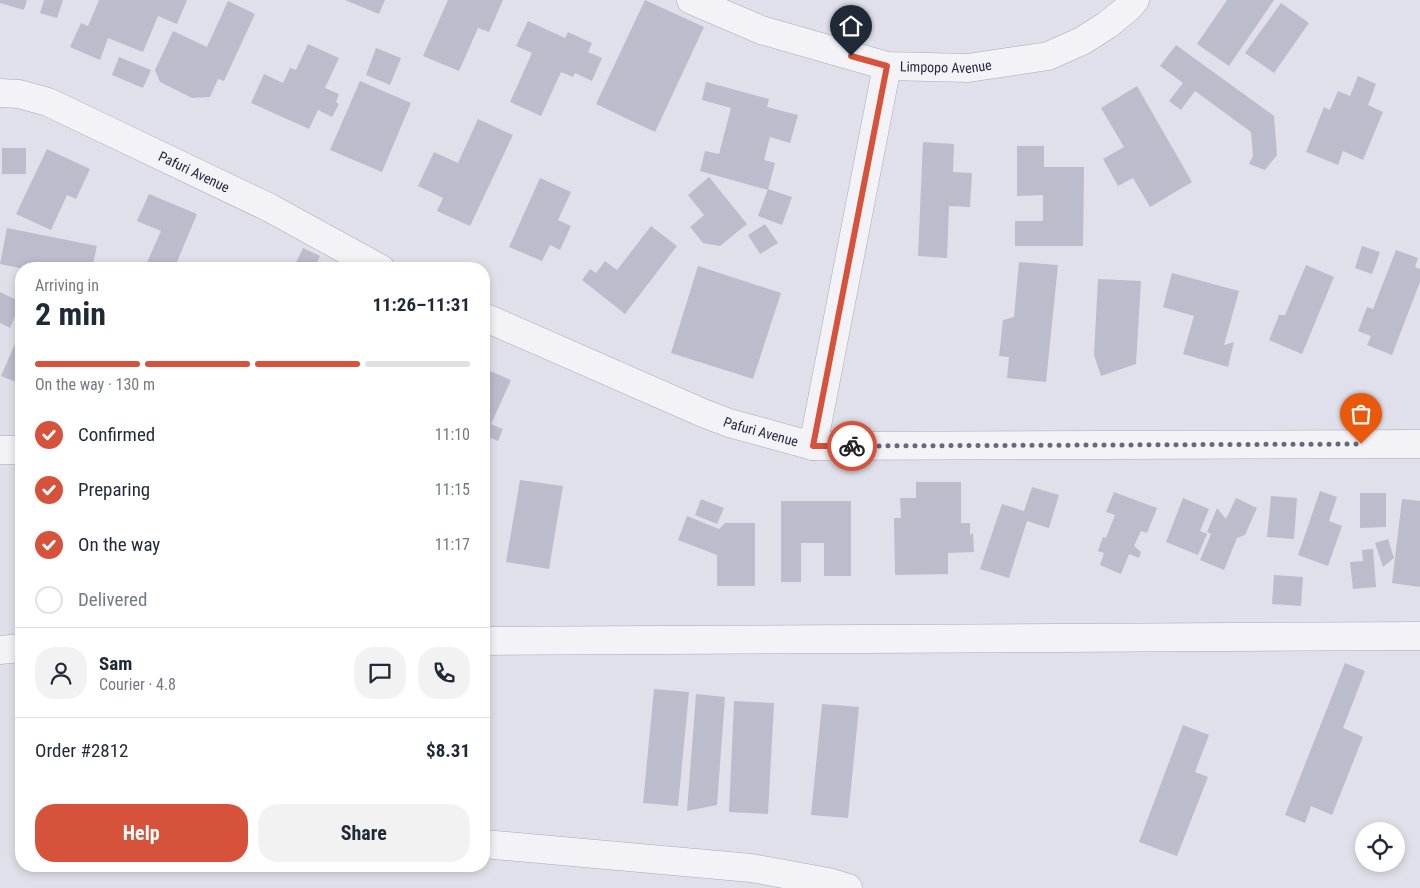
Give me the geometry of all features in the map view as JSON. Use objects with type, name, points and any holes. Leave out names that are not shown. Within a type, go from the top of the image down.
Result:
[{"type":"street","name":"Limpopo Avenue","points":[[691,0],[761,30],[887,66],[968,68],[1048,56],[1082,41],[1107,25],[1135,0]]},
{"type":"street","points":[[813,446],[887,66]]},
{"type":"street","name":"Pafuri Avenue","points":[[0,93],[19,94],[48,102],[270,208],[368,262]]},
{"type":"street","name":"Pafuri Avenue","points":[[490,320],[702,413],[729,423],[813,446],[1420,444]]},
{"type":"street","points":[[0,450],[15,450]]},
{"type":"street","points":[[490,641],[1420,636]]},
{"type":"street","points":[[0,650],[15,649]]},
{"type":"street","points":[[490,845],[752,868],[828,882],[848,888]]},
{"type":"building","points":[[0,0],[27,0],[24,10],[0,3]]},
{"type":"building","points":[[44,0],[63,0],[57,18],[40,13]]},
{"type":"building","points":[[99,0],[187,0],[177,24],[158,16],[143,52],[108,38],[100,60],[70,47],[81,23],[88,26]]},
{"type":"building","points":[[345,0],[385,0],[379,14]]},
{"type":"building","points":[[448,0],[503,0],[489,32],[478,28],[459,71],[423,56]]},
{"type":"building","points":[[645,0],[704,27],[655,132],[596,104]]},
{"type":"building","points":[[1227,0],[1274,0],[1229,66],[1197,44]]},
{"type":"building","points":[[228,1],[255,14],[224,81],[218,79],[210,97],[192,98],[160,82],[155,70],[173,31],[207,47]]},
{"type":"building","points":[[1281,3],[1309,23],[1274,73],[1245,53]]},
{"type":"building","points":[[528,21],[565,38],[568,32],[592,43],[588,52],[602,58],[592,81],[575,73],[573,77],[561,72],[541,116],[510,102],[532,53],[516,46]]},
{"type":"building","points":[[308,44],[339,58],[325,88],[339,94],[336,102],[339,104],[332,117],[318,110],[309,129],[251,103],[264,74],[283,83],[290,68],[296,70]]},
{"type":"building","points":[[1176,45],[1274,116],[1277,155],[1265,170],[1249,164],[1253,156],[1251,132],[1195,91],[1181,110],[1169,101],[1183,83],[1160,66]]},
{"type":"building","points":[[376,48],[401,58],[390,85],[366,75]]},
{"type":"building","points":[[119,57],[151,70],[143,88],[112,75]]},
{"type":"building","points":[[1358,76],[1376,84],[1368,105],[1383,112],[1363,160],[1343,151],[1338,165],[1306,152],[1324,107],[1330,110],[1338,91],[1350,96]]},
{"type":"building","points":[[360,81],[411,103],[382,172],[330,150]]},
{"type":"building","points":[[706,82],[769,99],[767,107],[798,115],[790,143],[770,137],[764,160],[775,163],[768,190],[700,171],[705,151],[719,154],[731,108],[702,100]]},
{"type":"building","points":[[1137,86],[1192,182],[1150,207],[1133,178],[1118,186],[1103,159],[1124,147],[1101,108]]},
{"type":"building","points":[[478,119],[513,135],[470,226],[437,211],[443,198],[418,186],[434,152],[458,163]]},
{"type":"building","points":[[923,142],[954,144],[953,172],[972,173],[970,207],[949,206],[947,258],[918,256]]},
{"type":"building","points":[[1017,146],[1044,146],[1044,167],[1084,167],[1083,246],[1015,246],[1015,221],[1043,221],[1043,195],[1017,196]]},
{"type":"building","points":[[2,148],[26,148],[26,174],[2,174]]},
{"type":"building","points":[[47,149],[90,169],[76,199],[67,195],[51,230],[16,214]]},
{"type":"building","points":[[709,177],[747,224],[720,246],[703,243],[690,227],[704,215],[688,195]]},
{"type":"building","points":[[540,178],[571,192],[558,220],[571,226],[560,250],[550,245],[542,261],[509,247]]},
{"type":"building","points":[[768,189],[792,197],[782,225],[758,216]]},
{"type":"building","points":[[149,194],[197,214],[177,262],[147,262],[161,231],[137,221]]},
{"type":"building","points":[[765,224],[778,243],[760,254],[748,235]]},
{"type":"building","points":[[651,226],[677,246],[625,314],[582,280],[590,269],[596,273],[605,261],[617,270]]},
{"type":"building","points":[[7,228],[97,246],[94,262],[15,262],[15,267],[0,264]]},
{"type":"building","points":[[1362,246],[1380,252],[1372,274],[1355,268]]},
{"type":"building","points":[[303,248],[320,256],[317,262],[296,262]]},
{"type":"building","points":[[1396,250],[1418,258],[1415,267],[1420,269],[1420,282],[1392,355],[1367,345],[1371,336],[1358,331],[1367,307],[1373,309]]},
{"type":"building","points":[[1019,262],[1058,265],[1046,382],[1007,378],[1009,357],[999,356],[1003,320],[1014,317]]},
{"type":"building","points":[[1306,265],[1334,277],[1302,354],[1269,340],[1279,315],[1285,315]]},
{"type":"building","points":[[698,266],[781,293],[753,379],[671,353]]},
{"type":"building","points":[[1172,273],[1239,291],[1224,345],[1234,342],[1228,367],[1183,354],[1194,316],[1163,307]]},
{"type":"building","points":[[1098,279],[1141,281],[1136,364],[1101,376],[1094,355]]},
{"type":"building","points":[[0,292],[15,299],[15,316],[10,328],[0,323]]},
{"type":"building","points":[[15,344],[15,382],[1,376]]},
{"type":"building","points":[[490,371],[511,380],[491,424],[503,429],[498,441],[490,438]]},
{"type":"building","points":[[520,480],[563,486],[549,569],[506,562]]},
{"type":"building","points":[[916,482],[961,482],[961,523],[970,523],[970,535],[973,533],[974,552],[948,553],[948,574],[895,575],[894,518],[901,518],[900,498],[916,498]]},
{"type":"building","points":[[1032,487],[1059,495],[1049,528],[1027,521],[1009,578],[980,569],[1002,504],[1024,511]]},
{"type":"building","points":[[1320,491],[1337,497],[1329,521],[1342,526],[1328,566],[1298,555]]},
{"type":"building","points":[[1114,492],[1157,508],[1147,533],[1141,531],[1134,546],[1141,552],[1139,558],[1129,554],[1121,574],[1100,565],[1104,553],[1098,551],[1103,537],[1106,538],[1115,515],[1106,512]]},
{"type":"building","points":[[1360,493],[1386,493],[1386,527],[1360,528]]},
{"type":"building","points":[[1271,496],[1297,498],[1294,539],[1267,537]]},
{"type":"building","points":[[1183,498],[1209,509],[1200,531],[1207,534],[1198,555],[1166,542]]},
{"type":"building","points":[[1236,498],[1257,508],[1245,535],[1237,538],[1224,570],[1200,560],[1211,534],[1207,532],[1217,508],[1226,519]]},
{"type":"building","points":[[701,499],[724,508],[717,524],[695,515]]},
{"type":"building","points":[[1402,499],[1420,501],[1420,587],[1392,583]]},
{"type":"building","points":[[781,501],[851,501],[851,576],[824,576],[824,543],[801,543],[801,582],[781,582]]},
{"type":"building","points":[[687,516],[719,529],[725,523],[755,523],[755,586],[717,586],[717,555],[678,540]]},
{"type":"building","points":[[1388,539],[1394,558],[1383,567],[1375,543]]},
{"type":"building","points":[[1373,549],[1376,587],[1353,589],[1350,562],[1363,561],[1362,550]]},
{"type":"building","points":[[1274,575],[1303,577],[1301,606],[1272,604]]},
{"type":"building","points":[[1345,663],[1365,671],[1343,728],[1363,737],[1332,815],[1311,806],[1305,823],[1285,815]]},
{"type":"building","points":[[654,689],[689,692],[678,806],[643,803]]},
{"type":"building","points":[[696,694],[725,697],[717,805],[687,811]]},
{"type":"building","points":[[734,701],[774,703],[768,814],[729,812]]},
{"type":"building","points":[[822,704],[859,707],[848,818],[811,815]]},
{"type":"building","points":[[1183,725],[1209,735],[1195,772],[1208,777],[1177,856],[1139,842]]},
{"type":"way so far","points":[[852,446],[1361,444]]},
{"type":"route","points":[[851,56],[887,66],[813,446],[852,446]]}]
